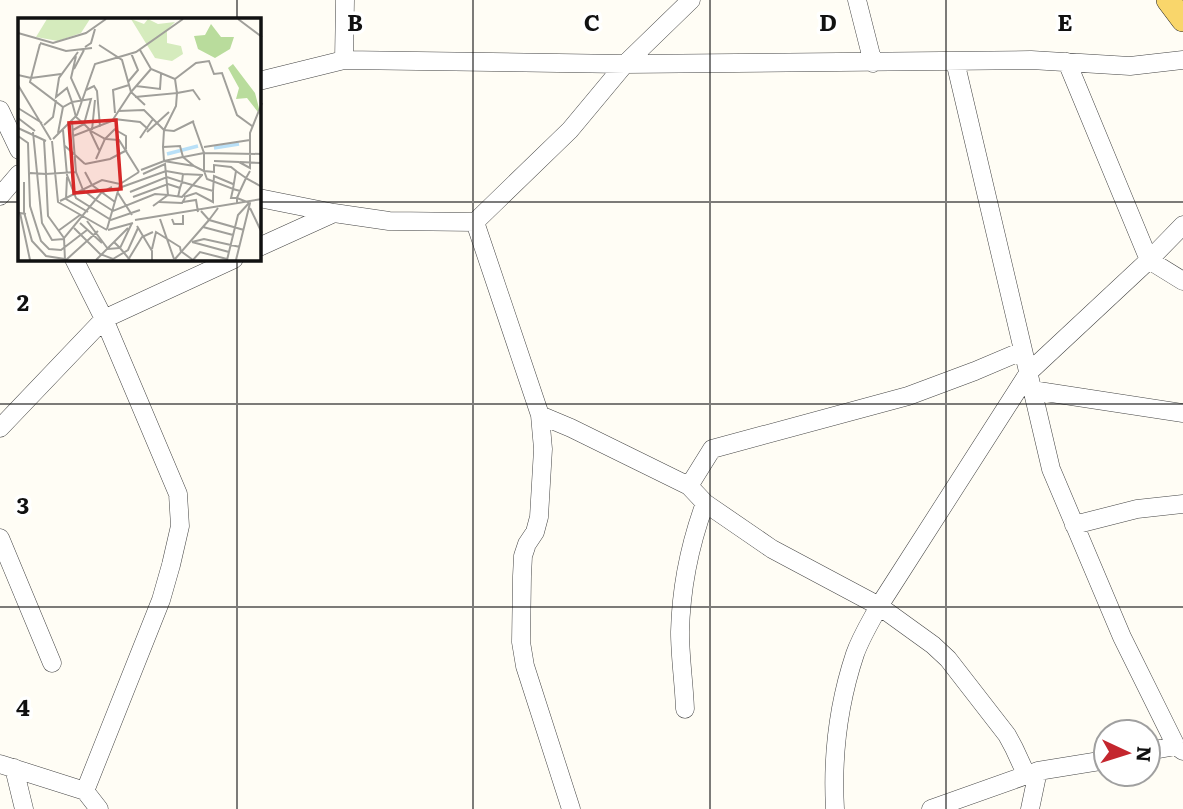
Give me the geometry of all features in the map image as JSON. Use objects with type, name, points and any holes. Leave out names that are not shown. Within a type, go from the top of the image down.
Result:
[{"type":"main road","points":[[1168,0],[1183,20]]},
{"type":"street","points":[[344,60],[345,0]]},
{"type":"street","points":[[261,198],[389,221],[475,222],[570,130],[625,64],[691,0]]},
{"type":"street","points":[[857,0],[873,63]]},
{"type":"street","points":[[261,81],[344,60],[625,64],[1031,60],[1130,66],[1183,60]]},
{"type":"street","points":[[955,61],[1051,469],[1122,637],[1180,748],[1162,750]]},
{"type":"street","points":[[1067,62],[1149,260],[1183,281]]},
{"type":"street","points":[[0,110],[18,148]]},
{"type":"street","points":[[0,196],[18,175]]},
{"type":"street","points":[[261,246],[334,213]]},
{"type":"street","points":[[475,222],[540,415],[543,449],[539,517],[523,556],[521,642],[529,679],[571,809]]},
{"type":"street","points":[[835,809],[833,773],[841,702],[856,652],[879,606],[1030,381],[1183,225]]},
{"type":"street","points":[[75,261],[104,318],[178,494],[180,526],[161,600],[85,791]]},
{"type":"street","points":[[0,428],[104,318],[230,261]]},
{"type":"street","points":[[689,486],[712,449],[908,396],[1022,351]]},
{"type":"street","points":[[1030,381],[1183,413]]},
{"type":"street","points":[[540,415],[689,486],[705,503],[772,549],[879,606],[933,645],[948,659],[1007,735],[1032,773],[1030,809]]},
{"type":"street","points":[[685,709],[680,633],[683,588],[696,525],[705,503]]},
{"type":"street","points":[[1074,525],[1137,509],[1183,504]]},
{"type":"street","points":[[0,538],[52,663]]},
{"type":"street","points":[[931,809],[1032,773],[1092,762]]},
{"type":"street","points":[[7,766],[85,791],[99,809]]},
{"type":"street","points":[[7,766],[24,809]]}]
